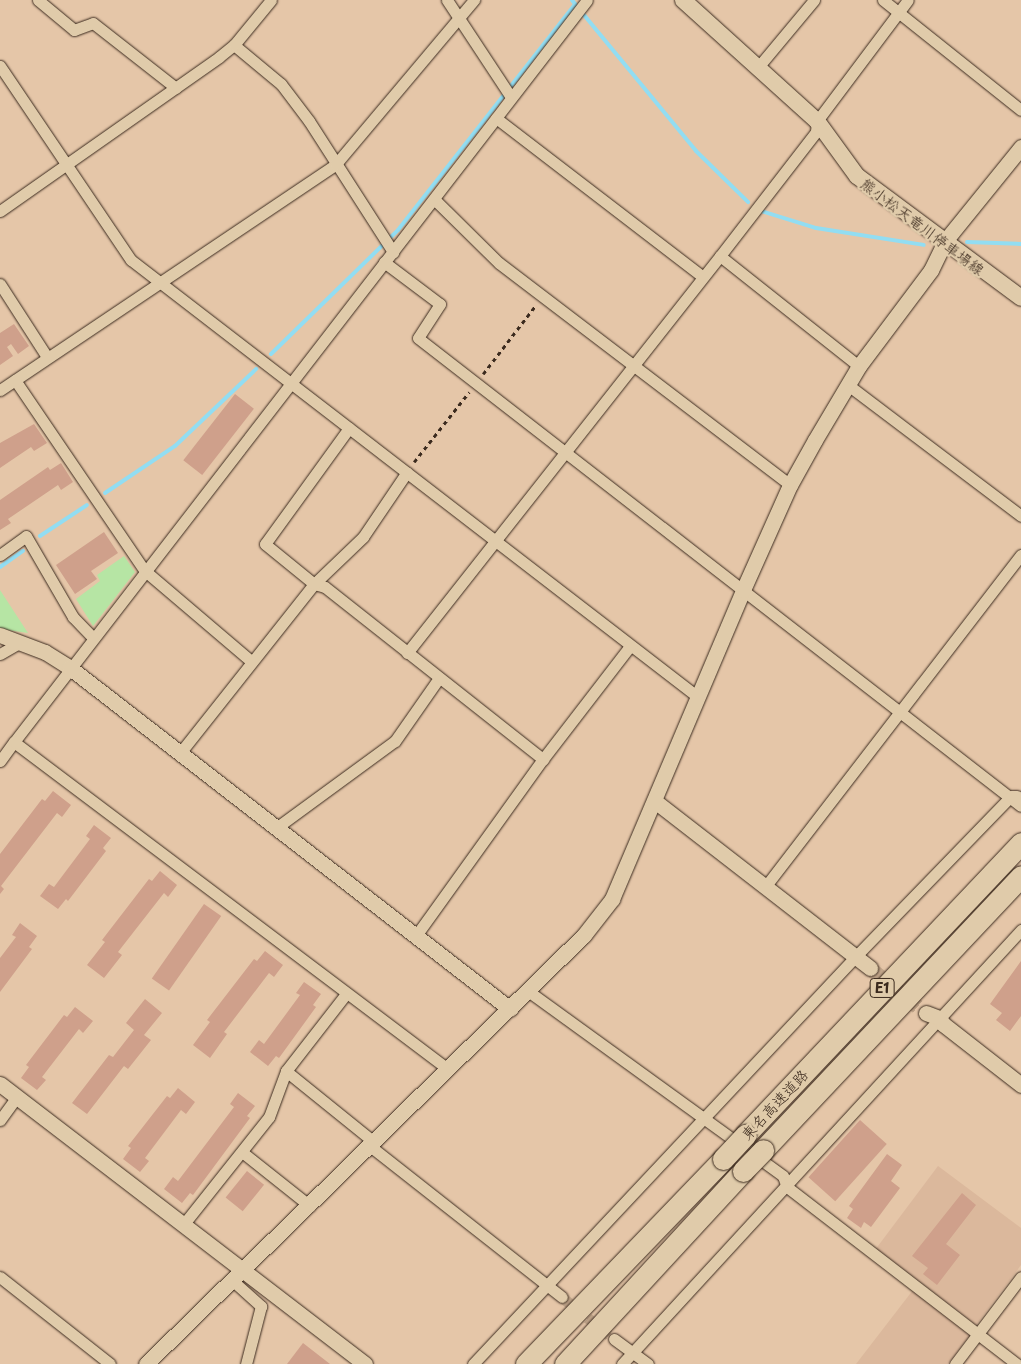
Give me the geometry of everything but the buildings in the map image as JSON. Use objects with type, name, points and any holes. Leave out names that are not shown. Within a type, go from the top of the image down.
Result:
[{"type":"highway","name":"東名高速道路","points":[[526,1364],[724,1159],[1021,843]]},
{"type":"highway","name":"東名高速道路","points":[[565,1364],[1021,876]]},
{"type":"main road","name":"熊小松天竜川停車場線","points":[[683,0],[759,66],[817,122],[857,176],[1021,298]]},
{"type":"street","points":[[38,0],[74,30],[93,24],[176,88]]},
{"type":"street","points":[[0,210],[176,88],[234,45],[271,0]]},
{"type":"street","points":[[447,0],[508,94]]},
{"type":"street","points":[[0,390],[335,165],[474,0]]},
{"type":"street","points":[[0,761],[69,667],[496,118],[508,94],[587,0]]},
{"type":"street","points":[[759,66],[814,0]]},
{"type":"street","points":[[883,0],[1021,110]]},
{"type":"street","points":[[407,653],[816,132],[817,122],[908,0]]},
{"type":"street","points":[[234,45],[281,84],[309,121],[380,235],[392,250]]},
{"type":"street","points":[[0,66],[131,260],[292,381],[349,428],[497,540],[630,646],[698,697]]},
{"type":"street","points":[[496,118],[702,276]]},
{"type":"street","points":[[146,1364],[238,1277],[510,1009],[584,935],[612,899],[656,802],[743,590],[790,485],[859,366],[930,270],[945,241],[1021,147]]},
{"type":"street","points":[[434,199],[499,263],[635,364],[790,485]]},
{"type":"street","points":[[720,256],[859,366]]},
{"type":"street","points":[[384,262],[440,304],[418,338],[743,590],[1016,796],[1021,806]]},
{"type":"street","points":[[0,284],[48,357]]},
{"type":"street","points":[[15,380],[144,570],[251,661]]},
{"type":"street","points":[[848,385],[1021,516]]},
{"type":"street","points":[[349,428],[265,544],[314,584],[326,587],[543,759]]},
{"type":"street","points":[[180,753],[251,661],[314,584],[363,537],[407,472]]},
{"type":"street","points":[[0,555],[26,536],[73,617],[93,638]]},
{"type":"street","points":[[765,887],[1021,555]]},
{"type":"street","points":[[0,635],[21,642],[69,667],[510,1009]]},
{"type":"street","points":[[0,654],[21,642]]},
{"type":"street","points":[[415,937],[543,759],[630,646]]},
{"type":"street","points":[[276,828],[395,741],[439,678]]},
{"type":"street","points":[[14,742],[448,1069]]},
{"type":"street","points":[[473,1364],[857,955],[1016,796]]},
{"type":"street","points":[[656,802],[765,887],[857,955],[870,968]]},
{"type":"street","points":[[622,1364],[787,1187],[932,1015],[1021,930]]},
{"type":"street","points":[[528,991],[783,1176],[787,1187],[1017,1364]]},
{"type":"street","points":[[183,1225],[269,1117],[286,1071],[346,994]]},
{"type":"street","points":[[932,1015],[1021,1085]]},
{"type":"street","points":[[286,1071],[372,1144],[562,1297]]},
{"type":"street","points":[[0,1084],[183,1225],[238,1277],[261,1306],[246,1364]]},
{"type":"street","points":[[0,1120],[17,1097]]},
{"type":"street","points":[[242,1152],[310,1206]]},
{"type":"street","points":[[0,1277],[110,1364]]},
{"type":"street","points":[[238,1277],[365,1364]]},
{"type":"street","points":[[955,1364],[1021,1277]]},
{"type":"street","points":[[614,1339],[648,1364]]},
{"type":"shaded area","points":[[938,1166],[1021,1228],[1021,1265],[976,1325],[875,1250]]},
{"type":"shaded area","points":[[913,1290],[971,1334],[948,1364],[856,1364]]},
{"type":"green space","points":[[124,556],[135,572],[93,626],[76,599],[100,581],[97,575]]},
{"type":"green space","points":[[0,590],[28,633],[0,629]]},
{"type":"waterway","points":[[271,354],[398,230],[575,4],[572,0]]},
{"type":"waterway","points":[[584,15],[696,151],[748,202]]},
{"type":"waterway","points":[[758,210],[816,228],[924,245]]},
{"type":"waterway","points":[[967,242],[1021,244]]},
{"type":"waterway","points":[[105,493],[175,446],[256,369]]},
{"type":"waterway","points":[[40,536],[87,505]]},
{"type":"waterway","points":[[0,567],[23,551]]},
{"type":"tunnel","points":[[870,968],[926,1013]]},
{"type":"tunnel","points":[[562,1297],[614,1339]]}]
